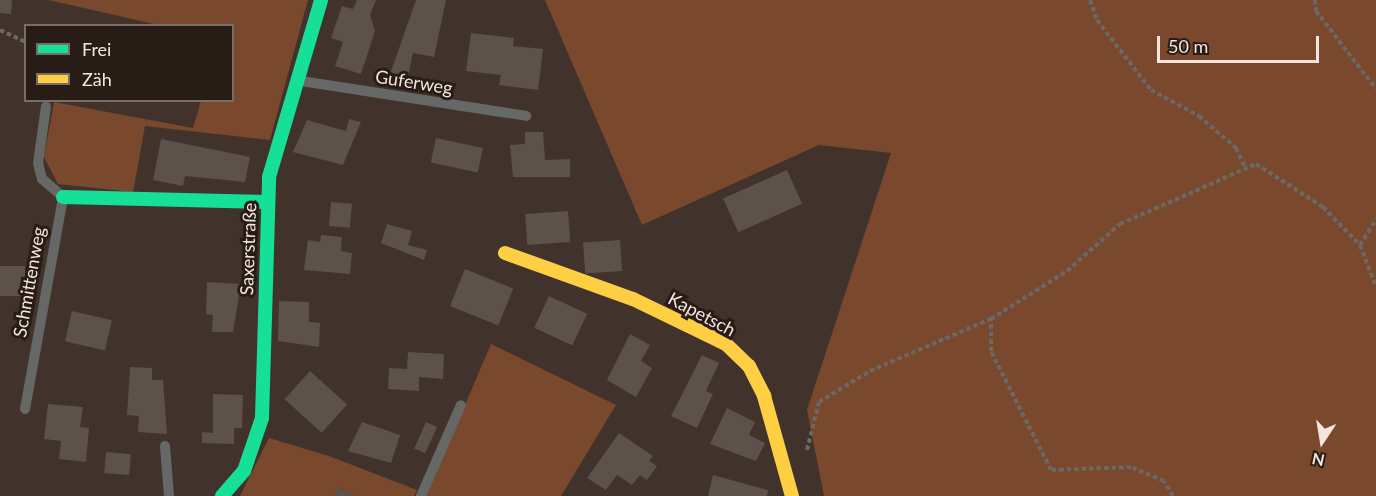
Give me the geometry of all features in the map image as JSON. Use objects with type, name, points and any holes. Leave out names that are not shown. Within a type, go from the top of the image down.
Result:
[{"type":"street","name":"Saxerstraße","points":[[222,496],[248,462],[262,418],[271,168],[321,0]]},
{"type":"street","points":[[63,197],[268,202]]},
{"type":"street","name":"Kapetsch","points":[[505,253],[633,298],[726,344],[749,366],[764,396],[792,496]]},
{"type":"lane","name":"Guferweg","points":[[297,81],[526,116]]},
{"type":"lane","points":[[46,107],[38,163],[42,179],[63,197]]},
{"type":"lane","name":"Schmittenweg","points":[[25,409],[63,197]]},
{"type":"lane","points":[[421,496],[461,405]]},
{"type":"lane","points":[[165,446],[169,496]]},
{"type":"path","points":[[1090,0],[1097,20],[1151,90],[1199,116],[1236,148],[1245,167]]},
{"type":"path","points":[[1315,0],[1316,11],[1376,89]]},
{"type":"path","points":[[0,30],[24,41]]},
{"type":"path","points":[[802,463],[819,402],[870,371],[991,319],[1067,271],[1120,224],[1245,167],[1264,165],[1289,180],[1360,245],[1376,287]]},
{"type":"path","points":[[1360,245],[1376,219]]},
{"type":"path","points":[[991,319],[991,351],[1052,470],[1131,467],[1164,481],[1173,496]]},
{"type":"shaded area","points":[[49,0],[308,0],[270,140],[145,126],[133,192],[58,184],[44,157],[54,102],[193,128],[201,102],[234,102],[234,24],[154,24]]},
{"type":"shaded area","points":[[545,0],[1376,0],[1376,496],[824,496],[807,410],[891,153],[819,145],[642,225]]},
{"type":"shaded area","points":[[491,344],[616,405],[561,496],[426,496]]},
{"type":"shaded area","points":[[269,438],[329,456],[417,490],[414,496],[355,496],[339,487],[334,496],[240,496]]},
{"type":"building","points":[[0,0],[12,0],[11,14],[0,13]]},
{"type":"building","points":[[357,0],[376,0],[370,15],[375,31],[361,74],[335,66],[343,42],[331,38],[342,6],[353,9]]},
{"type":"building","points":[[416,0],[446,0],[434,57],[413,53],[407,81],[389,77]]},
{"type":"building","points":[[471,33],[514,38],[513,46],[543,49],[538,90],[499,85],[501,75],[466,71]]},
{"type":"building","points":[[349,119],[361,122],[343,165],[293,152],[307,120],[346,131]]},
{"type":"building","points":[[525,132],[543,132],[545,160],[570,159],[570,177],[513,177],[510,145],[525,144]]},
{"type":"building","points":[[436,138],[483,148],[478,172],[431,162]]},
{"type":"building","points":[[161,139],[250,157],[245,182],[185,176],[183,186],[153,180]]},
{"type":"building","points":[[787,170],[802,204],[738,232],[723,198]]},
{"type":"building","points":[[331,202],[352,204],[350,228],[329,226]]},
{"type":"building","points":[[568,211],[570,242],[527,245],[525,214]]},
{"type":"building","points":[[387,224],[412,231],[408,245],[427,250],[424,260],[381,243]]},
{"type":"building","points":[[321,235],[342,237],[341,251],[352,253],[350,274],[304,270],[308,240],[320,242]]},
{"type":"building","points":[[620,240],[622,271],[585,274],[583,243]]},
{"type":"building","points":[[0,266],[25,266],[25,296],[0,296]]},
{"type":"building","points":[[465,269],[513,288],[498,326],[450,306]]},
{"type":"building","points":[[207,282],[241,284],[233,332],[212,332],[213,315],[206,314]]},
{"type":"building","points":[[549,296],[587,314],[572,345],[534,328]]},
{"type":"building","points":[[279,301],[309,302],[309,322],[320,323],[319,347],[278,341]]},
{"type":"building","points":[[72,311],[112,320],[105,350],[65,341]]},
{"type":"building","points":[[630,334],[650,345],[641,361],[652,368],[636,397],[607,380]]},
{"type":"building","points":[[408,352],[444,354],[443,379],[419,377],[419,391],[388,389],[389,368],[407,369]]},
{"type":"building","points":[[702,355],[719,363],[706,391],[713,394],[697,428],[671,416]]},
{"type":"building","points":[[130,367],[152,368],[152,380],[163,380],[167,434],[138,432],[139,416],[127,415]]},
{"type":"building","points":[[310,371],[347,404],[322,433],[285,399]]},
{"type":"building","points":[[213,394],[243,395],[242,428],[234,428],[234,444],[202,443],[202,432],[213,433]]},
{"type":"building","points":[[48,404],[83,407],[80,427],[89,428],[86,462],[59,459],[61,441],[44,439]]},
{"type":"building","points":[[727,408],[755,422],[749,435],[765,443],[756,461],[710,444]]},
{"type":"building","points":[[362,422],[400,435],[391,463],[348,451]]},
{"type":"building","points":[[426,422],[437,427],[425,453],[414,448]]},
{"type":"building","points":[[619,433],[653,456],[649,461],[657,466],[647,480],[640,475],[632,485],[617,475],[606,490],[587,478]]},
{"type":"building","points":[[106,452],[131,454],[129,475],[104,473]]},
{"type":"building","points":[[713,475],[768,490],[767,496],[708,496]]},
{"type":"building","points":[[338,487],[356,496],[334,496]]},
{"type":"traffic: fast","points":[[222,496],[244,471],[262,418],[269,177],[321,0]]},
{"type":"traffic: fast","points":[[63,197],[268,202]]},
{"type":"traffic: slow","points":[[505,253],[633,299],[726,344],[749,366],[764,396],[792,496]]}]
